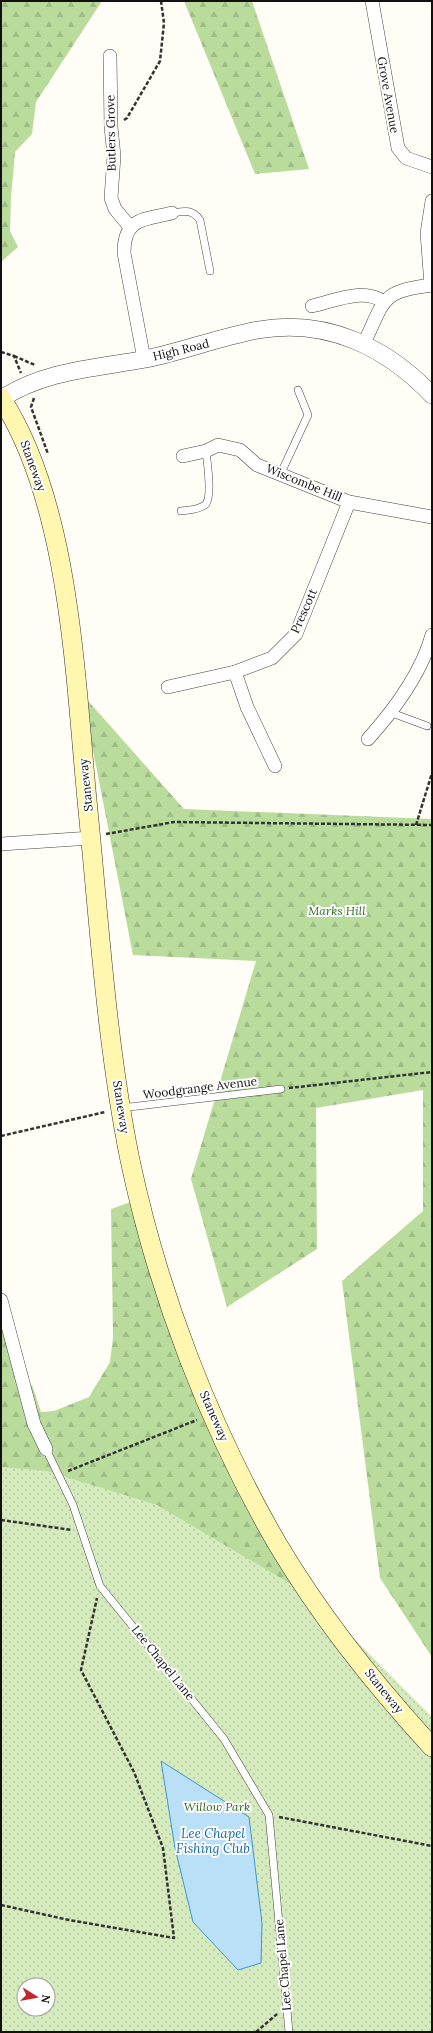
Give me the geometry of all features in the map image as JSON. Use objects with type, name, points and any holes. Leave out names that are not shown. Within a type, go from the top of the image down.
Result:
[{"type":"main road","name":"Staneway","points":[[1,399],[20,432],[31,458],[56,544],[100,833],[108,1007],[121,1108],[137,1192],[157,1267],[186,1351],[213,1414],[246,1487],[279,1547],[312,1597],[358,1659],[407,1720],[432,1747]]},
{"type":"street","name":"Grove Avenue","points":[[372,1],[398,148],[406,158],[432,167]]},
{"type":"street","name":"Butlers Grove","points":[[110,56],[111,127],[114,156],[111,198],[115,209],[130,227]]},
{"type":"street","points":[[364,343],[384,302],[393,293],[399,290],[432,285],[427,232],[432,201]]},
{"type":"street","points":[[144,359],[124,253],[124,238],[130,227],[141,221],[172,213]]},
{"type":"street","points":[[312,306],[363,295],[374,296],[384,302]]},
{"type":"street","name":"High Road","points":[[1,399],[27,384],[47,377],[144,359],[245,333],[273,328],[326,330],[364,343],[403,367],[432,395]]},
{"type":"street","name":"Wiscombe Hill","points":[[183,456],[206,451],[218,445],[240,450],[258,464],[349,502],[432,517]]},
{"type":"street","name":"Prescott","points":[[168,687],[234,672],[272,658],[296,634],[349,502]]},
{"type":"street","points":[[368,739],[392,713],[427,653],[432,635]]},
{"type":"street","points":[[234,672],[247,707],[276,766]]},
{"type":"street","points":[[1,844],[100,833]]},
{"type":"street","name":"Lee Chapel Lane","points":[[1,1300],[34,1424],[46,1449]]},
{"type":"lane","points":[[172,213],[188,211],[193,212],[200,220],[210,271]]},
{"type":"lane","points":[[281,473],[308,415],[298,390]]},
{"type":"lane","points":[[181,511],[198,509],[206,504],[209,496],[206,451]]},
{"type":"lane","points":[[392,713],[426,726]]},
{"type":"lane","name":"Woodgrange Avenue","points":[[121,1108],[281,1089]]},
{"type":"lane","name":"Lee Chapel Lane","points":[[46,1449],[73,1505],[100,1586],[224,1738],[269,1815],[289,2032]]},
{"type":"path","points":[[111,127],[128,118],[160,61],[164,23],[161,1]]},
{"type":"path","points":[[1,352],[14,356],[21,371]]},
{"type":"path","points":[[40,393],[34,397],[31,407],[50,460]]},
{"type":"path","points":[[416,825],[432,773]]},
{"type":"path","points":[[124,830],[174,822],[432,825]]},
{"type":"path","points":[[281,1089],[432,1072]]},
{"type":"path","points":[[1,1136],[121,1108]]},
{"type":"path","points":[[58,1475],[213,1414]]},
{"type":"path","points":[[1,1520],[82,1532]]},
{"type":"path","points":[[1,1905],[69,1920],[174,1938],[163,1848],[134,1772],[81,1670],[100,1586]]},
{"type":"path","points":[[269,1815],[432,1846]]},
{"type":"path","points":[[256,2032],[286,2005]]},
{"type":"green space","points":[[1,1],[102,1],[36,102],[32,134],[15,152],[10,231],[18,247],[1,262]]},
{"type":"green space","points":[[184,1],[252,1],[309,169],[255,174]]},
{"type":"green space","name":"Marks Hill","points":[[82,694],[184,809],[432,819],[432,1657],[380,1578],[342,1281],[423,1211],[423,1090],[316,1108],[317,1249],[227,1307],[191,1179],[256,961],[133,955]]},
{"type":"green space","name":"Willow Park","points":[[139,1199],[160,1275],[279,1547],[432,1968],[1,2032],[1,1300],[23,1385],[32,1385],[41,1412],[54,1411],[89,1397],[110,1362],[113,1337],[111,1209]]},
{"type":"green space","name":"Willow Park","points":[[1,1467],[47,1471],[157,1505],[313,1597],[432,1717],[432,2032],[1,2032]]},
{"type":"water","name":"Lee Chapel Fishing Club","points":[[161,1761],[249,1817],[262,1923],[261,1963],[238,1970],[193,1922],[175,1848]]}]
